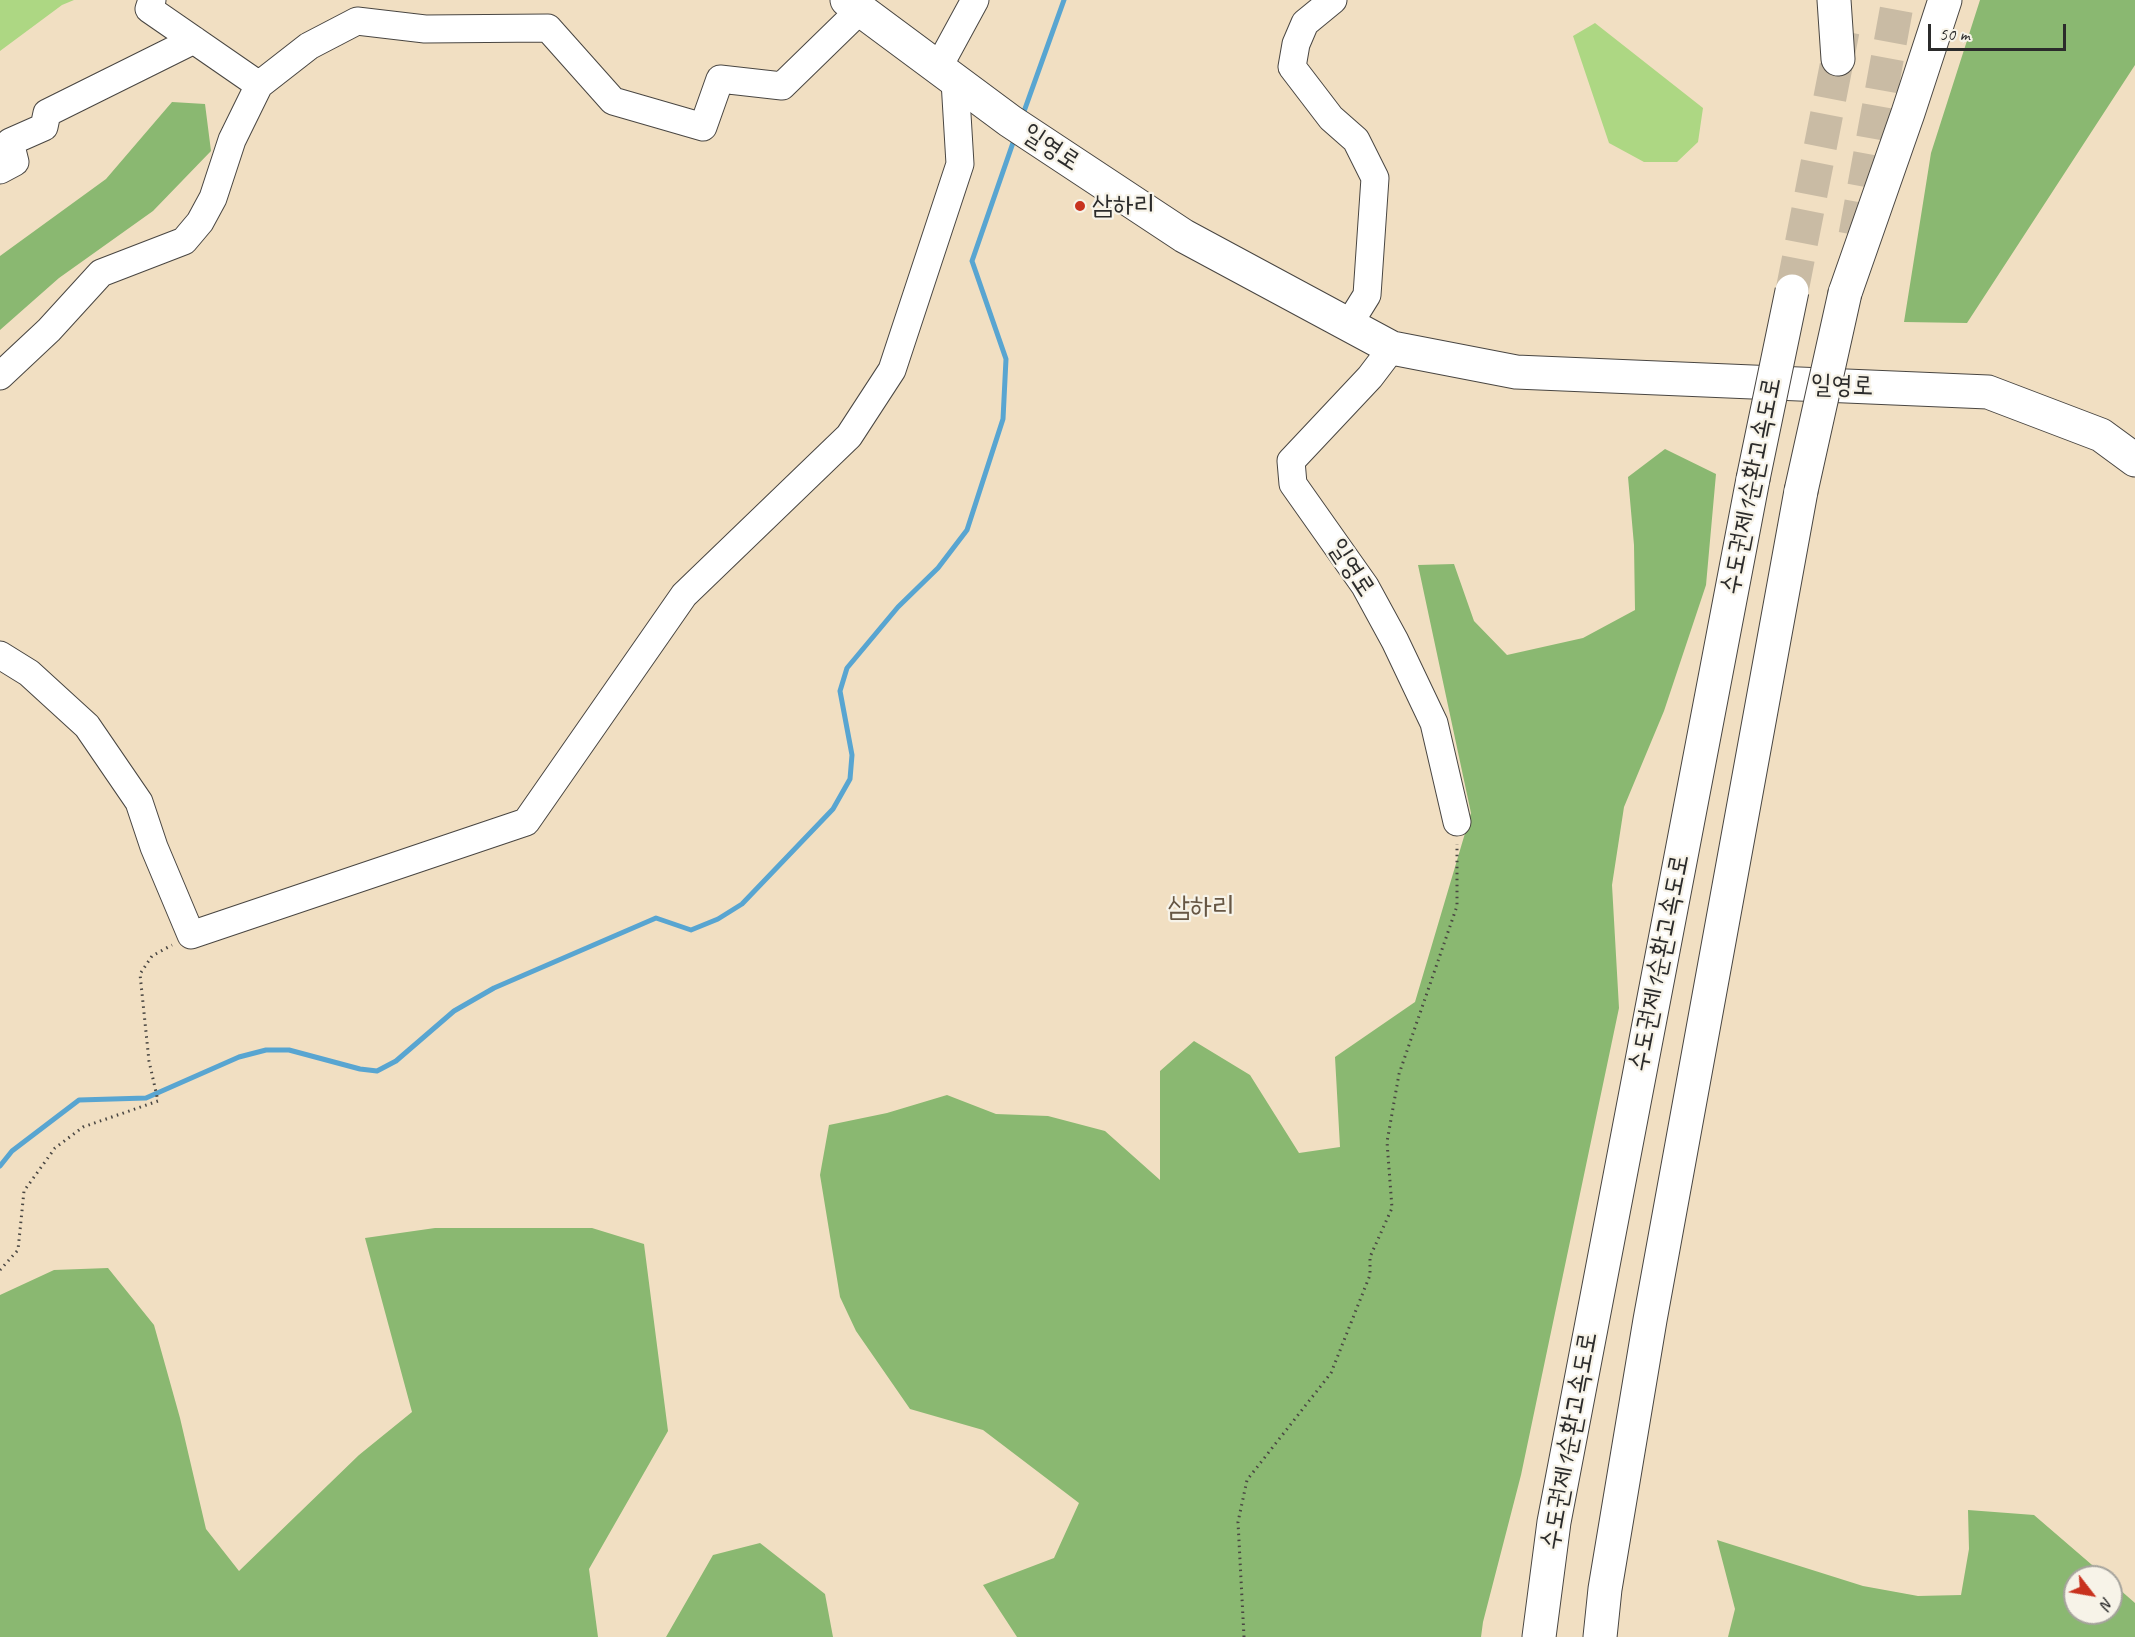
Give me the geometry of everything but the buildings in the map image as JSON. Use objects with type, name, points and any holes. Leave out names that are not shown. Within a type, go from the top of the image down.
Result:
[{"type":"main road","points":[[1834,0],[1838,59]]},
{"type":"main road","name":"수도권제1순환고속도로","points":[[1600,1637],[1607,1578],[1650,1320],[1801,490],[1845,292],[1945,0]]},
{"type":"main road","name":"일영로","points":[[853,5],[1010,121],[1184,236],[1392,348],[1516,372],[1988,392],[2101,435],[2135,460]]},
{"type":"main road","name":"수도권제1순환고속도로","points":[[1539,1637],[1554,1522],[1753,479],[1792,291]]},
{"type":"street","points":[[152,0],[149,9],[259,85]]},
{"type":"street","points":[[0,655],[29,673],[87,726],[139,802],[154,847],[191,935],[526,822],[684,595],[849,436],[892,370],[960,164],[946,75],[975,0]]},
{"type":"street","points":[[1333,0],[1305,23],[1296,44],[1292,67],[1331,118],[1356,140],[1375,178],[1367,295],[1349,324]]},
{"type":"street","points":[[0,376],[49,330],[101,273],[184,241],[200,222],[213,198],[232,140],[259,85],[309,46],[357,21],[425,29],[548,28],[613,100],[703,127],[720,80],[782,86],[853,5]]},
{"type":"street","points":[[0,170],[15,162],[10,142],[44,126],[47,112],[194,40]]},
{"type":"street","name":"일영로","points":[[1392,348],[1370,377],[1290,461],[1293,484],[1365,586],[1395,640],[1434,723],[1457,822]]},
{"type":"path","points":[[1244,1637],[1238,1522],[1247,1480],[1331,1373],[1370,1275],[1370,1257],[1392,1208],[1387,1142],[1399,1074],[1457,906],[1457,822]]},
{"type":"path","points":[[0,1270],[18,1250],[24,1191],[55,1148],[83,1127],[158,1101],[149,1061],[140,974],[152,956],[191,935]]},
{"type":"green space","points":[[0,0],[74,0],[62,5],[0,51]]},
{"type":"green space","points":[[1980,0],[2135,0],[2135,65],[1967,323],[1904,322],[1931,153]]},
{"type":"green space","points":[[1595,23],[1703,108],[1698,142],[1677,162],[1644,162],[1609,143],[1573,36]]},
{"type":"green space","points":[[172,102],[205,104],[211,151],[153,211],[59,278],[0,330],[0,256],[106,179]]},
{"type":"green space","points":[[1665,449],[1716,474],[1706,585],[1664,711],[1624,807],[1612,885],[1619,1008],[1521,1475],[1481,1637],[1017,1637],[983,1585],[1054,1558],[1079,1503],[983,1430],[910,1409],[856,1331],[840,1297],[820,1175],[829,1125],[887,1113],[947,1095],[996,1114],[1048,1116],[1105,1131],[1160,1180],[1160,1071],[1194,1041],[1250,1075],[1299,1153],[1340,1147],[1335,1057],[1415,1002],[1471,813],[1418,565],[1454,564],[1474,621],[1507,655],[1583,638],[1635,610],[1634,545],[1628,477]]},
{"type":"green space","points":[[435,1228],[592,1228],[644,1244],[668,1431],[589,1569],[598,1637],[0,1637],[0,1295],[54,1270],[108,1268],[154,1325],[180,1418],[206,1529],[239,1571],[359,1455],[412,1412],[365,1238]]},
{"type":"green space","points":[[1968,1510],[2034,1515],[2092,1565],[2063,1565],[2063,1625],[2123,1625],[2123,1592],[2135,1603],[2135,1637],[1728,1637],[1735,1609],[1717,1540],[1863,1586],[1918,1596],[1961,1595],[1969,1549]]},
{"type":"green space","points":[[760,1543],[825,1594],[833,1637],[666,1637],[713,1555]]},
{"type":"waterway","points":[[1022,117],[1064,0]]},
{"type":"waterway","points":[[0,1166],[12,1151],[79,1100],[146,1098],[239,1057],[266,1050],[289,1050],[360,1069],[377,1071],[396,1061],[454,1011],[494,988],[656,918],[691,930],[718,919],[742,904],[833,809],[850,779],[852,755],[840,691],[847,668],[898,607],[938,568],[967,530],[1003,419],[1006,359],[972,261],[1015,137]]},
{"type":"tunnel","points":[[1855,235],[1898,0]]},
{"type":"tunnel","points":[[1792,291],[1843,31]]},
{"type":"place","name":"삼하리","points":[[1080,206]]},
{"type":"district","name":"삼하리","points":[[1201,908]]}]
